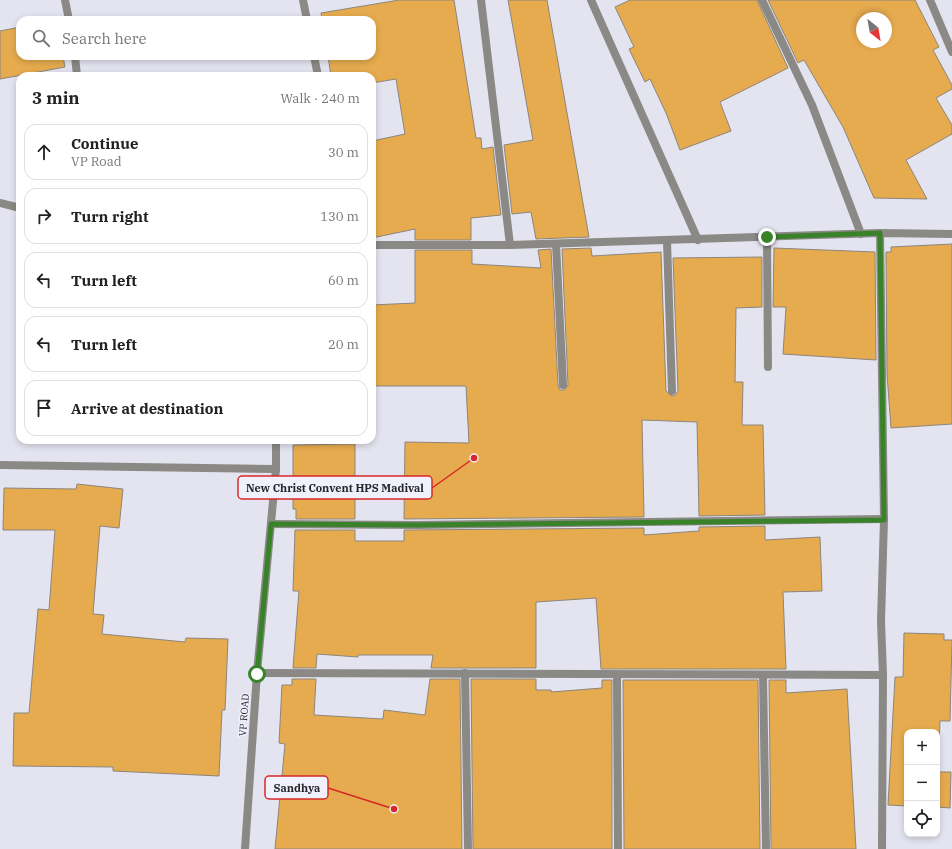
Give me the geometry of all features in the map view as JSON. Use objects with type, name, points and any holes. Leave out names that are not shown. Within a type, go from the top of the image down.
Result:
[{"type":"street","points":[[65,0],[68,16]]},
{"type":"street","points":[[303,0],[306,16]]},
{"type":"street","points":[[481,0],[510,245]]},
{"type":"street","points":[[591,0],[698,240]]},
{"type":"street","points":[[762,0],[812,105],[861,234]]},
{"type":"street","points":[[930,0],[952,52]]},
{"type":"street","points":[[75,60],[77,72]]},
{"type":"street","points":[[315,60],[317,72]]},
{"type":"street","points":[[0,203],[16,207]]},
{"type":"street","points":[[376,245],[510,245],[880,233],[952,234]]},
{"type":"street","points":[[880,233],[884,520],[881,621],[883,675],[882,849]]},
{"type":"street","points":[[767,237],[768,367]]},
{"type":"street","points":[[667,241],[672,391]]},
{"type":"street","points":[[556,244],[564,385]]},
{"type":"street","name":"VP ROAD","points":[[245,849],[257,674],[276,469],[276,444]]},
{"type":"street","points":[[0,465],[276,469]]},
{"type":"street","points":[[271,524],[416,525],[884,520]]},
{"type":"street","points":[[257,674],[465,673],[617,676],[883,675]]},
{"type":"street","points":[[465,673],[468,849]]},
{"type":"street","points":[[617,676],[618,849]]},
{"type":"street","points":[[763,676],[766,849]]},
{"type":"building","points":[[399,0],[454,0],[476,138],[481,138],[482,149],[493,147],[501,215],[471,218],[471,240],[415,240],[415,229],[376,237],[376,140],[405,134],[396,79],[376,82],[376,72],[330,72],[329,60],[376,60],[376,16],[321,16],[321,13]]},
{"type":"building","points":[[508,0],[547,0],[589,237],[536,239],[531,212],[512,214],[504,145],[533,140]]},
{"type":"building","points":[[630,0],[757,0],[788,68],[720,102],[731,131],[680,150],[666,113],[650,79],[645,82],[629,49],[634,47],[615,7]]},
{"type":"building","points":[[768,0],[915,0],[939,47],[933,50],[952,85],[952,89],[936,98],[952,125],[952,134],[906,160],[927,199],[874,198],[843,127],[804,60],[798,63]]},
{"type":"building","points":[[16,28],[16,60],[64,60],[65,67],[38,72],[16,72],[16,76],[0,79],[0,31]]},
{"type":"building","points":[[952,244],[952,424],[891,428],[887,374],[886,252],[891,252],[891,247]]},
{"type":"building","points":[[591,248],[592,256],[661,252],[666,391],[672,396],[678,391],[673,258],[762,257],[762,307],[736,308],[735,382],[743,382],[742,425],[763,425],[765,515],[699,516],[697,422],[642,420],[644,517],[404,519],[405,442],[469,443],[466,386],[376,386],[376,305],[415,303],[415,250],[472,250],[472,264],[541,268],[538,250],[551,249],[558,385],[560,390],[564,390],[568,385],[562,249]]},
{"type":"building","points":[[774,248],[875,252],[876,360],[783,354],[786,307],[773,307]]},
{"type":"building","points":[[355,444],[355,519],[296,519],[296,509],[293,509],[293,445]]},
{"type":"building","points":[[77,484],[123,489],[119,528],[100,526],[93,614],[104,615],[102,634],[185,642],[186,638],[228,639],[225,710],[222,710],[219,776],[113,771],[113,767],[13,766],[14,713],[29,713],[38,609],[49,610],[55,530],[3,530],[4,488],[76,489]]},
{"type":"building","points":[[765,526],[765,540],[820,537],[822,591],[783,592],[786,669],[601,669],[596,598],[536,602],[536,668],[431,668],[433,655],[358,655],[358,657],[317,654],[316,668],[293,668],[299,591],[293,591],[295,530],[355,530],[355,541],[404,541],[404,530],[644,528],[644,535],[699,531],[699,527]]},
{"type":"building","points":[[904,633],[944,634],[944,640],[952,640],[950,721],[940,721],[940,729],[904,729],[904,806],[888,805],[895,677],[903,677]]},
{"type":"building","points":[[292,679],[316,679],[314,715],[383,719],[384,710],[425,715],[430,679],[460,679],[462,849],[275,849],[285,744],[279,743],[282,685],[292,685]]},
{"type":"building","points":[[471,679],[536,679],[536,690],[551,690],[551,692],[602,688],[602,680],[612,680],[612,849],[473,849]]},
{"type":"building","points":[[623,680],[758,680],[760,849],[624,849]]},
{"type":"building","points":[[769,680],[786,680],[786,693],[847,689],[856,849],[771,849]]},
{"type":"building","points":[[940,772],[951,772],[950,808],[940,807]]},
{"type":"place","name":"New Christ Convent HPS Madival","points":[[474,458]]},
{"type":"place","name":"Sandhya","points":[[394,809]]},
{"type":"route","points":[[257,674],[271,524],[416,525],[884,520],[880,233],[767,237]]}]
